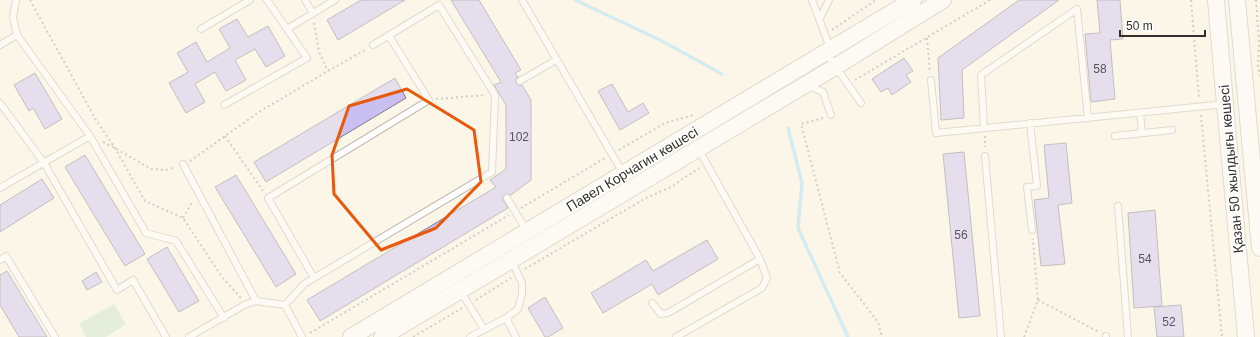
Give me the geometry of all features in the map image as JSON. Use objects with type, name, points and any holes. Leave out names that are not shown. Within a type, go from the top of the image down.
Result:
[{"type":"street","name":"Павел Корчагин көшесі","points":[[382,337],[436,305],[464,297],[514,267],[698,148],[801,78],[828,51],[913,0]]},
{"type":"street","name":"Павел Корчагин көшесі","points":[[351,337],[624,174],[801,78],[835,67],[943,0]]},
{"type":"street","name":"Қазан 50 жылдығы көшесі","points":[[1216,0],[1246,337]]},
{"type":"street","name":"Қазан 50 жылдығы көшесі","points":[[1237,0],[1260,248]]},
{"type":"street","points":[[1238,246],[1260,244]]},
{"type":"street","points":[[428,291],[436,305]]},
{"type":"lane","points":[[16,0],[13,17],[17,36],[90,136],[146,233],[176,241],[224,318]]},
{"type":"lane","points":[[201,30],[250,0]]},
{"type":"lane","points":[[224,105],[307,58],[267,0]]},
{"type":"lane","points":[[305,0],[313,14]]},
{"type":"lane","points":[[287,29],[335,0]]},
{"type":"lane","points":[[522,0],[624,174]]},
{"type":"lane","points":[[812,0],[820,18],[828,51],[835,67],[861,103]]},
{"type":"lane","points":[[820,18],[829,0]]},
{"type":"lane","points":[[285,305],[304,284],[493,174],[497,94],[439,5],[373,46]]},
{"type":"lane","points":[[984,128],[981,75],[1077,9],[1088,118]]},
{"type":"lane","points":[[0,45],[17,36]]},
{"type":"lane","points":[[314,278],[268,198],[429,100],[389,36]]},
{"type":"lane","points":[[520,81],[556,60]]},
{"type":"lane","points":[[801,78],[823,92],[831,115]]},
{"type":"lane","points":[[930,80],[936,133],[1225,104]]},
{"type":"lane","points":[[0,103],[44,163],[117,290],[134,280],[166,337]]},
{"type":"lane","points":[[1140,113],[1142,133]]},
{"type":"lane","points":[[1030,123],[1036,186],[1027,187],[1032,230]]},
{"type":"lane","points":[[1115,136],[1172,130]]},
{"type":"lane","points":[[0,188],[90,136]]},
{"type":"lane","points":[[676,337],[762,288],[767,278],[760,258],[698,148]]},
{"type":"lane","points":[[985,156],[1001,337]]},
{"type":"lane","points":[[183,164],[256,301]]},
{"type":"lane","points":[[507,198],[527,232]]},
{"type":"lane","points":[[1118,206],[1128,337]]},
{"type":"lane","points":[[0,260],[6,256],[55,337]]},
{"type":"lane","points":[[652,303],[661,314],[668,313],[760,258]]},
{"type":"lane","points":[[470,337],[478,335],[484,329],[506,318],[518,309],[522,294],[522,283],[514,267]]},
{"type":"lane","points":[[464,297],[484,329]]},
{"type":"lane","points":[[190,337],[246,304],[256,301],[285,305]]},
{"type":"lane","points":[[285,305],[302,337]]},
{"type":"lane","points":[[506,318],[516,337]]},
{"type":"path","points":[[30,0],[96,120],[115,148],[145,200],[183,218],[222,277],[246,304]]},
{"type":"path","points":[[848,84],[927,38],[988,0]]},
{"type":"path","points":[[1191,0],[1222,337]]},
{"type":"path","points":[[1256,0],[1259,43],[1258,64],[1260,76]]},
{"type":"path","points":[[313,14],[319,52],[328,70]]},
{"type":"path","points":[[927,38],[930,80]]},
{"type":"path","points":[[115,148],[151,169],[166,170],[192,161],[259,112],[328,70],[373,46]]},
{"type":"path","points":[[429,100],[497,94]]},
{"type":"path","points":[[831,115],[801,124],[840,273],[878,322],[882,337]]},
{"type":"path","points":[[310,334],[515,211],[665,124]]},
{"type":"path","points":[[984,128],[985,156]]},
{"type":"path","points":[[225,136],[268,198]]},
{"type":"path","points":[[413,337],[464,297],[514,267],[646,198],[671,187],[707,164]]},
{"type":"path","points":[[183,218],[198,192]]},
{"type":"path","points":[[1024,337],[1038,300],[1032,230]]},
{"type":"path","points":[[1038,300],[1106,336]]},
{"type":"highlighted area","points":[[407,89],[474,130],[481,182],[436,228],[381,250],[334,194],[332,155],[349,106]]},
{"type":"green space","points":[[114,304],[126,324],[106,337],[86,337],[79,324]]},
{"type":"building","points":[[361,0],[405,0],[338,40],[327,20]]},
{"type":"building","points":[[451,0],[479,0],[521,70],[515,73],[518,77],[516,79],[516,83],[518,85],[522,85],[531,100],[531,180],[511,195],[507,194],[503,196],[503,200],[508,208],[320,321],[307,300],[496,187],[490,180],[506,169],[506,105],[494,85],[501,82]]},
{"type":"building","points":[[1019,0],[1059,0],[962,70],[964,118],[941,120],[938,58]]},
{"type":"building","points":[[1097,0],[1120,0],[1123,39],[1110,40],[1115,99],[1091,102],[1085,34],[1100,33]]},
{"type":"building","points":[[237,19],[248,37],[268,26],[285,56],[266,67],[255,49],[235,60],[246,80],[226,91],[215,72],[195,84],[205,102],[186,113],[169,83],[188,72],[177,53],[196,42],[207,62],[230,48],[219,29]]},
{"type":"building","points":[[904,58],[913,71],[906,75],[911,82],[892,95],[888,88],[881,92],[872,79]]},
{"type":"building","points":[[35,73],[62,119],[45,129],[33,108],[29,111],[14,85]]},
{"type":"building","points":[[395,78],[406,98],[266,182],[254,162]]},
{"type":"building","points":[[612,84],[628,112],[643,103],[649,113],[620,130],[598,91]]},
{"type":"building","points":[[1066,143],[1072,203],[1058,205],[1065,264],[1041,266],[1034,200],[1049,198],[1044,145]]},
{"type":"building","points":[[964,152],[980,316],[959,318],[943,154]]},
{"type":"building","points":[[85,155],[145,254],[125,266],[65,167]]},
{"type":"building","points":[[236,175],[296,274],[276,287],[215,187]]},
{"type":"building","points":[[42,179],[54,198],[0,232],[0,205]]},
{"type":"building","points":[[1155,210],[1162,306],[1134,308],[1128,213]]},
{"type":"building","points":[[707,240],[718,259],[658,295],[652,284],[603,313],[591,293],[646,260],[653,271]]},
{"type":"building","points":[[167,247],[199,301],[179,312],[147,259]]},
{"type":"building","points":[[7,271],[47,337],[19,337],[0,305],[0,275]]},
{"type":"building","points":[[96,272],[102,282],[87,290],[82,281]]},
{"type":"building","points":[[545,297],[563,328],[548,337],[545,337],[528,308]]},
{"type":"building","points":[[1181,305],[1184,337],[1157,337],[1154,307]]},
{"type":"waterway","points":[[575,0],[660,40],[722,74]]},
{"type":"waterway","points":[[788,128],[802,183],[798,228],[848,337]]}]
